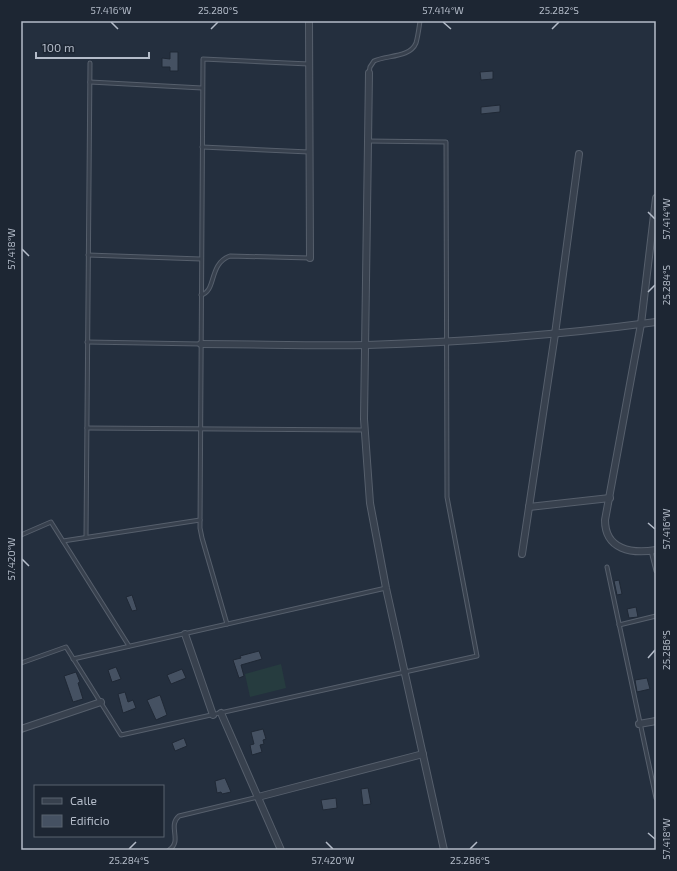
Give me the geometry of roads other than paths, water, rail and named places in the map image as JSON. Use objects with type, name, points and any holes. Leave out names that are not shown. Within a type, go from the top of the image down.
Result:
[{"type":"street","points":[[309,21],[310,258]]},
{"type":"street","points":[[369,73],[365,430],[370,503],[386,588],[406,672],[444,850]]},
{"type":"street","points":[[522,554],[580,154]]},
{"type":"street","points":[[653,551],[638,552],[617,545],[612,541],[605,528],[605,520],[641,324],[656,198]]},
{"type":"street","points":[[201,344],[366,345],[446,342],[555,334],[656,322]]},
{"type":"street","points":[[529,507],[610,498]]},
{"type":"street","points":[[185,634],[213,715]]},
{"type":"street","points":[[21,729],[100,702]]},
{"type":"street","points":[[221,713],[280,850]]},
{"type":"street","points":[[639,724],[656,721]]},
{"type":"street","points":[[258,797],[423,754]]},
{"type":"lane","points":[[369,73],[370,67],[374,61],[405,53],[413,48],[420,21]]},
{"type":"lane","points":[[227,624],[202,538],[200,520],[203,60],[308,64]]},
{"type":"lane","points":[[86,537],[90,62]]},
{"type":"lane","points":[[90,82],[202,88]]},
{"type":"lane","points":[[21,663],[66,647],[121,735],[477,656],[447,497],[446,142],[368,141]]},
{"type":"lane","points":[[202,147],[309,152]]},
{"type":"lane","points":[[88,255],[201,259]]},
{"type":"lane","points":[[201,295],[205,294],[209,289],[217,266],[225,258],[230,256],[310,258]]},
{"type":"lane","points":[[87,342],[201,344]]},
{"type":"lane","points":[[87,428],[365,430]]},
{"type":"lane","points":[[63,541],[200,520]]},
{"type":"lane","points":[[21,535],[51,522],[129,646]]},
{"type":"lane","points":[[653,551],[656,571]]},
{"type":"lane","points":[[607,567],[639,724],[656,798]]},
{"type":"lane","points":[[73,658],[386,588]]},
{"type":"lane","points":[[619,625],[656,616]]},
{"type":"lane","points":[[169,850],[176,842],[174,823],[179,816],[258,797]]}]
